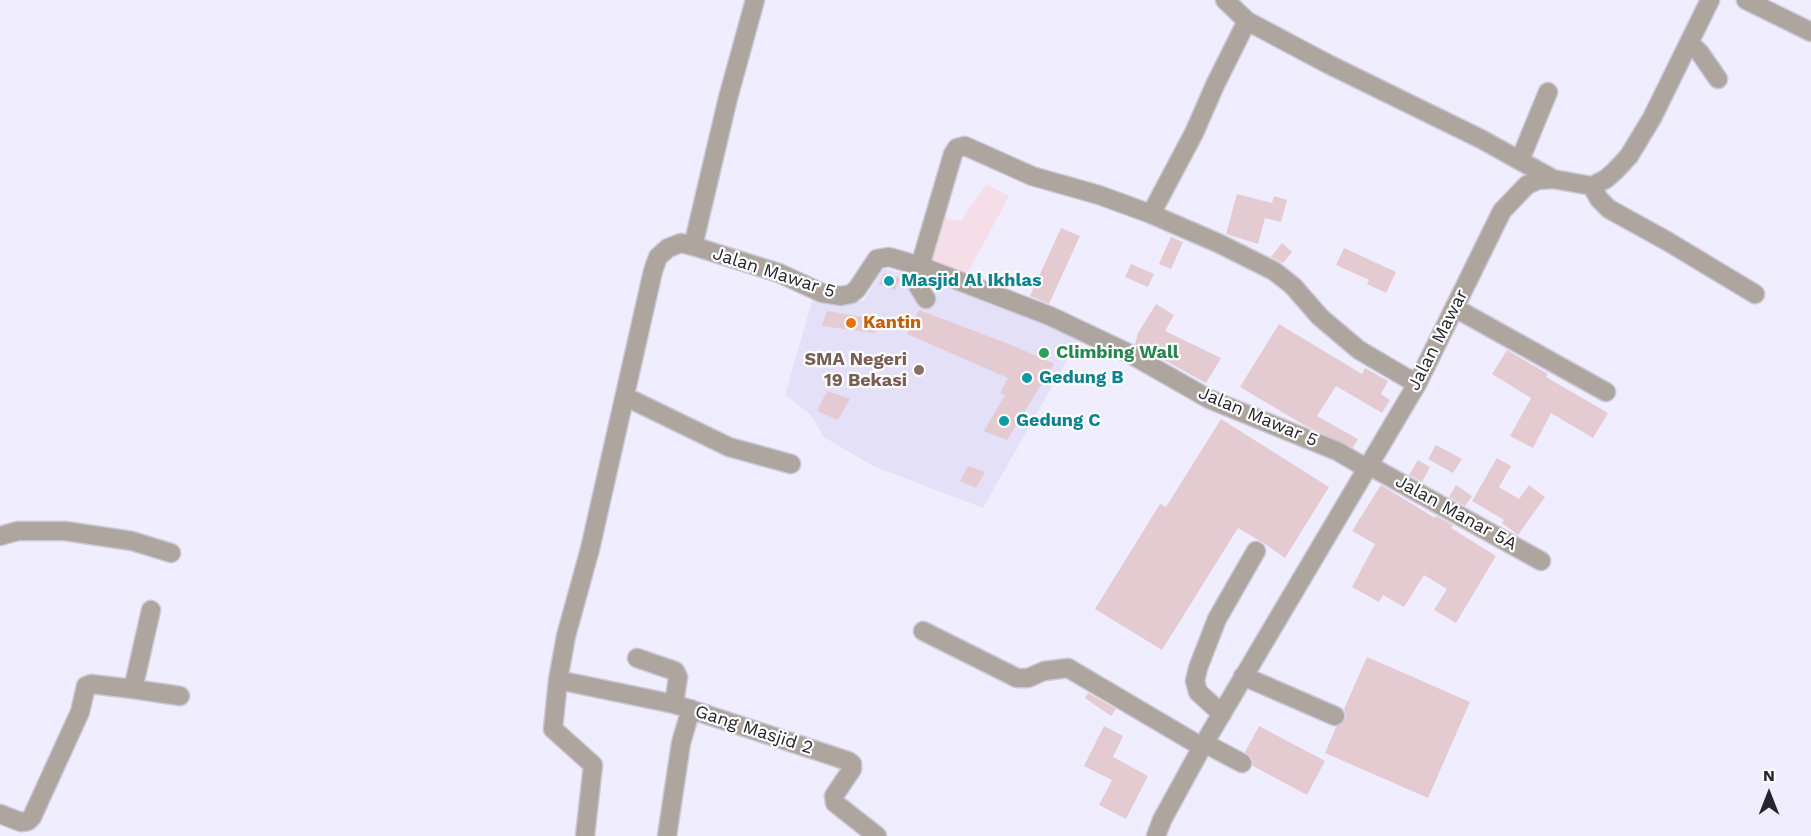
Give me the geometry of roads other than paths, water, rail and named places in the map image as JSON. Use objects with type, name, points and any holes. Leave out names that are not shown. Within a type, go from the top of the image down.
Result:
[{"type":"street","points":[[585,836],[593,765],[553,729],[558,680],[626,397],[653,271],[658,257],[668,248],[681,243],[693,246],[728,98],[755,0]]},
{"type":"street","points":[[1225,0],[1247,21],[1553,179]]},
{"type":"street","points":[[1710,0],[1652,118],[1629,156],[1606,179],[1592,186],[1599,199],[1609,209],[1675,245],[1755,294]]},
{"type":"street","points":[[1746,0],[1811,32]]},
{"type":"street","points":[[1151,214],[1194,133],[1247,21]]},
{"type":"street","points":[[1690,43],[1718,79]]},
{"type":"street","points":[[1520,160],[1548,92]]},
{"type":"street","points":[[927,299],[918,286],[920,266],[952,154],[960,146],[978,151],[1032,176],[1098,195],[1151,214],[1218,243],[1274,271],[1293,286],[1320,317],[1359,350],[1417,384]]},
{"type":"street","name":"Jalan Mawar","points":[[1156,836],[1162,820],[1203,745],[1417,384],[1502,211],[1527,185],[1538,180],[1553,179],[1592,186]]},
{"type":"street","name":"Jalan Mawar 5","points":[[693,246],[771,271],[822,293],[842,296],[851,294],[857,289],[877,258],[889,258],[920,266],[1008,308],[1050,316],[1130,354],[1230,408],[1337,451],[1369,467]]},
{"type":"street","points":[[1455,308],[1606,392]]},
{"type":"street","points":[[626,397],[729,447],[791,464]]},
{"type":"street","name":"Jalan Manar 5A","points":[[1369,467],[1541,561]]},
{"type":"street","points":[[0,536],[18,531],[65,531],[132,542],[171,553]]},
{"type":"street","points":[[1222,714],[1198,692],[1196,675],[1217,619],[1256,551]]},
{"type":"street","points":[[133,689],[151,610]]},
{"type":"street","points":[[923,631],[1017,678],[1028,678],[1044,671],[1068,668],[1203,745],[1242,763]]},
{"type":"street","points":[[637,658],[675,671],[678,677],[682,706],[681,743],[667,836]]},
{"type":"street","points":[[1243,676],[1335,716]]},
{"type":"street","name":"Gang Masjid 2","points":[[558,680],[682,706],[848,761],[852,764],[852,770],[834,796],[835,803],[877,836]]},
{"type":"street","points":[[0,814],[21,822],[28,821],[32,817],[80,712],[86,686],[91,684],[180,696]]},
{"type":"place","name":"Masjid Al Ikhlas","points":[[889,281]]},
{"type":"place","name":"Kantin","points":[[851,323]]},
{"type":"place","name":"Climbing Wall","points":[[1044,353]]},
{"type":"place","name":"SMA Negeri 19 Bekasi","points":[[919,370]]},
{"type":"place","name":"Gedung B","points":[[1027,378]]},
{"type":"place","name":"Gedung C","points":[[1004,421]]}]
